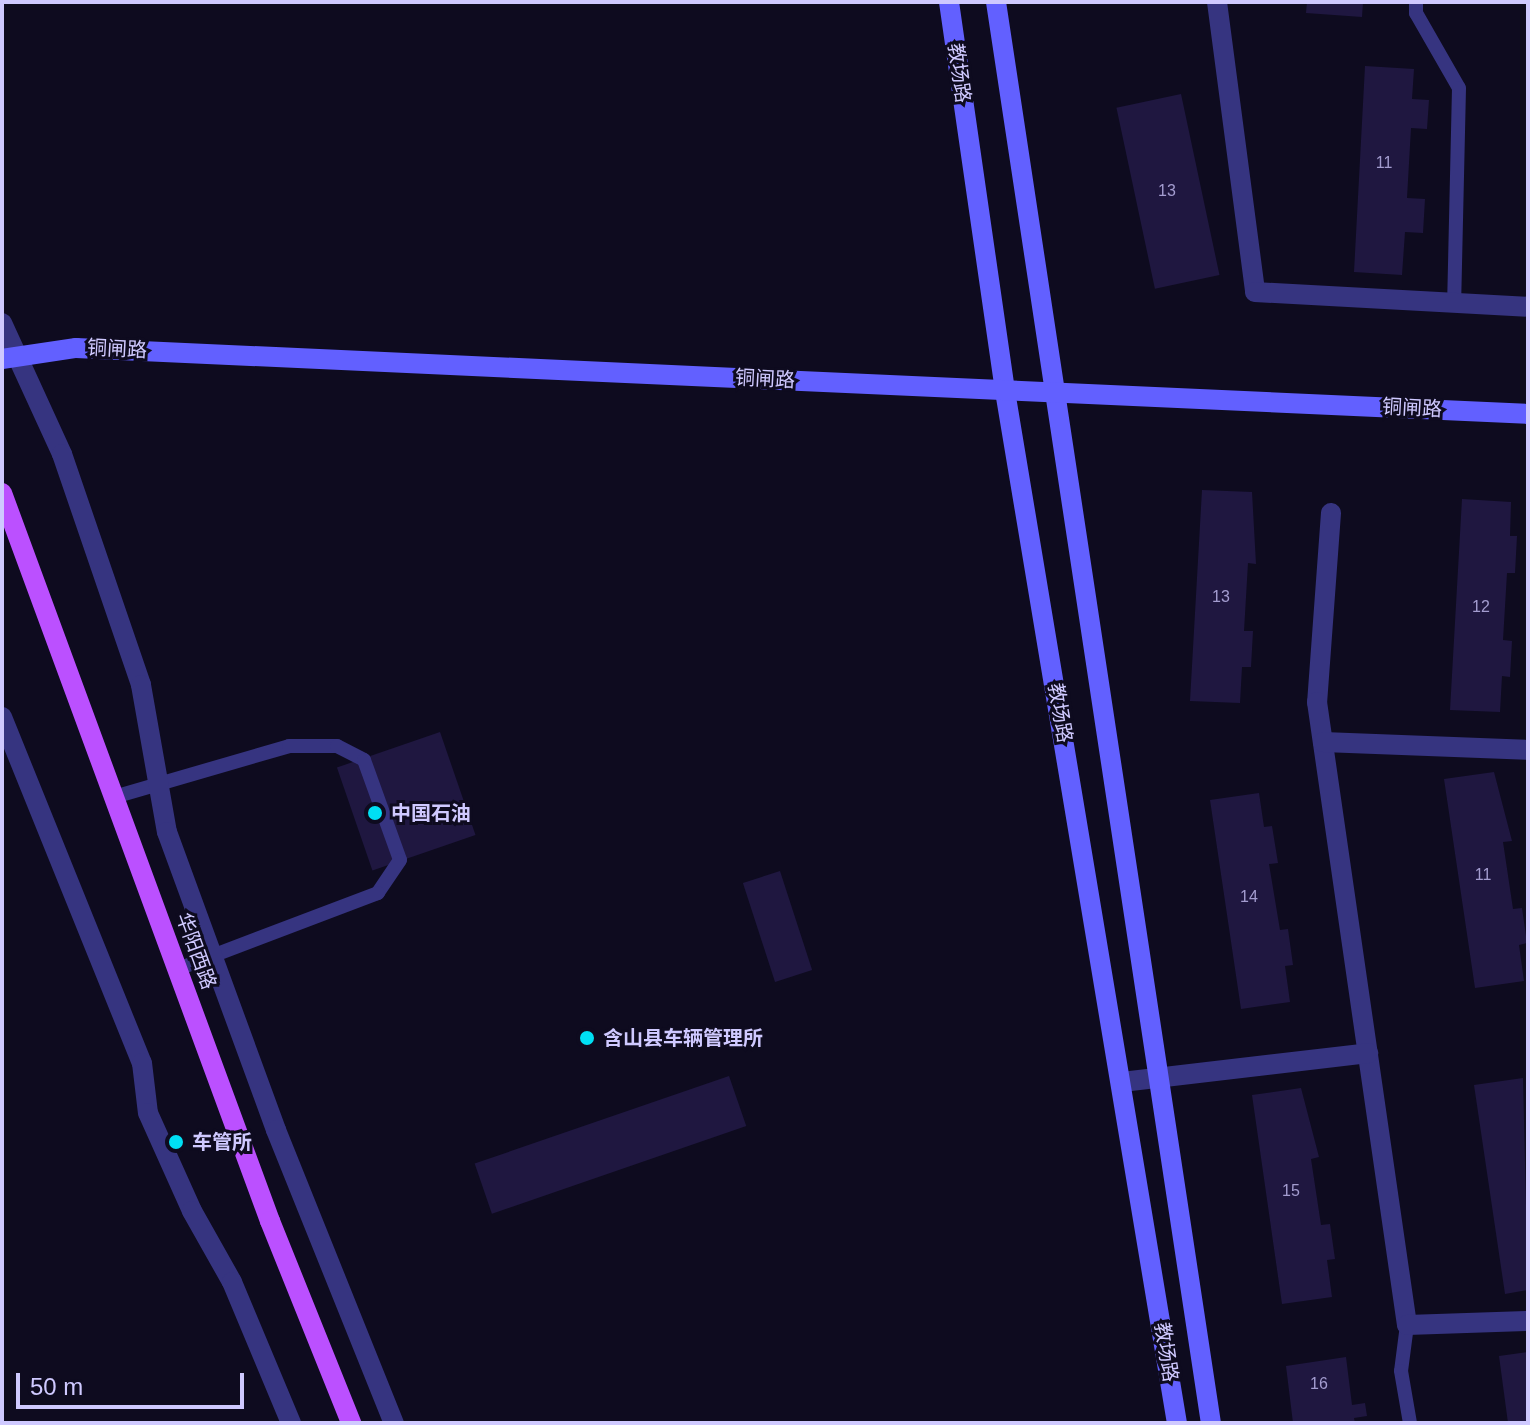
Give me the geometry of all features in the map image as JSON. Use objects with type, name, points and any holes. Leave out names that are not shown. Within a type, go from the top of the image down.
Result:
[{"type":"main road","name":"教场路","points":[[949,2],[1005,391],[1177,1423]]},
{"type":"main road","name":"教场路","points":[[996,2],[1052,392],[1211,1423]]},
{"type":"main road","name":"铜闸路","points":[[10,358],[76,348],[1528,414]]},
{"type":"main road","name":"华阳西路","points":[[2,493],[178,969],[351,1423]]},
{"type":"street","points":[[1217,2],[1255,292],[1528,307]]},
{"type":"street","points":[[2,323],[10,358],[62,454],[141,685],[167,832],[394,1423]]},
{"type":"street","points":[[1331,513],[1317,702],[1407,1325],[1528,1321]]},
{"type":"street","points":[[2,717],[142,1063],[148,1113],[192,1211],[232,1282],[291,1423]]},
{"type":"street","points":[[1323,742],[1528,750]]},
{"type":"street","points":[[1122,1082],[1368,1053]]},
{"type":"lane","points":[[1416,2],[1416,13],[1459,88],[1454,304]]},
{"type":"lane","points":[[114,797],[289,746],[337,746],[364,760],[400,860],[378,893],[178,969]]},
{"type":"lane","points":[[1407,1325],[1401,1371],[1410,1423]]},
{"type":"building","points":[[1307,2],[1363,2],[1362,17],[1306,13]]},
{"type":"building","points":[[1365,66],[1414,69],[1412,99],[1429,100],[1427,129],[1411,128],[1407,198],[1425,199],[1423,233],[1405,232],[1402,275],[1354,272]]},
{"type":"building","points":[[1181,94],[1219,275],[1155,289],[1116,108]]},
{"type":"building","points":[[1202,490],[1252,492],[1256,564],[1248,563],[1244,631],[1253,631],[1251,667],[1242,667],[1240,703],[1190,701]]},
{"type":"building","points":[[1462,499],[1511,502],[1510,536],[1517,536],[1515,573],[1507,573],[1503,640],[1512,641],[1510,677],[1502,676],[1500,712],[1450,710]]},
{"type":"building","points":[[440,732],[475,835],[372,871],[337,767]]},
{"type":"building","points":[[1494,772],[1512,841],[1503,842],[1513,909],[1522,908],[1527,943],[1519,945],[1524,981],[1475,988],[1444,779]]},
{"type":"building","points":[[1259,793],[1264,827],[1272,826],[1278,863],[1269,864],[1280,930],[1288,929],[1293,965],[1285,966],[1290,1002],[1241,1009],[1210,800]]},
{"type":"building","points":[[780,871],[812,970],[775,982],[743,883]]},
{"type":"building","points":[[729,1076],[746,1126],[492,1214],[475,1164]]},
{"type":"building","points":[[1523,1078],[1528,1290],[1505,1294],[1474,1085]]},
{"type":"building","points":[[1301,1088],[1319,1157],[1311,1159],[1321,1225],[1330,1224],[1335,1259],[1327,1260],[1332,1297],[1282,1304],[1252,1095]]},
{"type":"building","points":[[1528,1352],[1528,1423],[1508,1423],[1499,1356]]},
{"type":"building","points":[[1346,1357],[1352,1405],[1365,1403],[1367,1416],[1354,1418],[1355,1423],[1293,1423],[1286,1366]]},
{"type":"place","name":"中国石油","points":[[375,813]]},
{"type":"place","name":"含山县车辆管理所","points":[[587,1038]]},
{"type":"place","name":"车管所","points":[[176,1142]]}]
